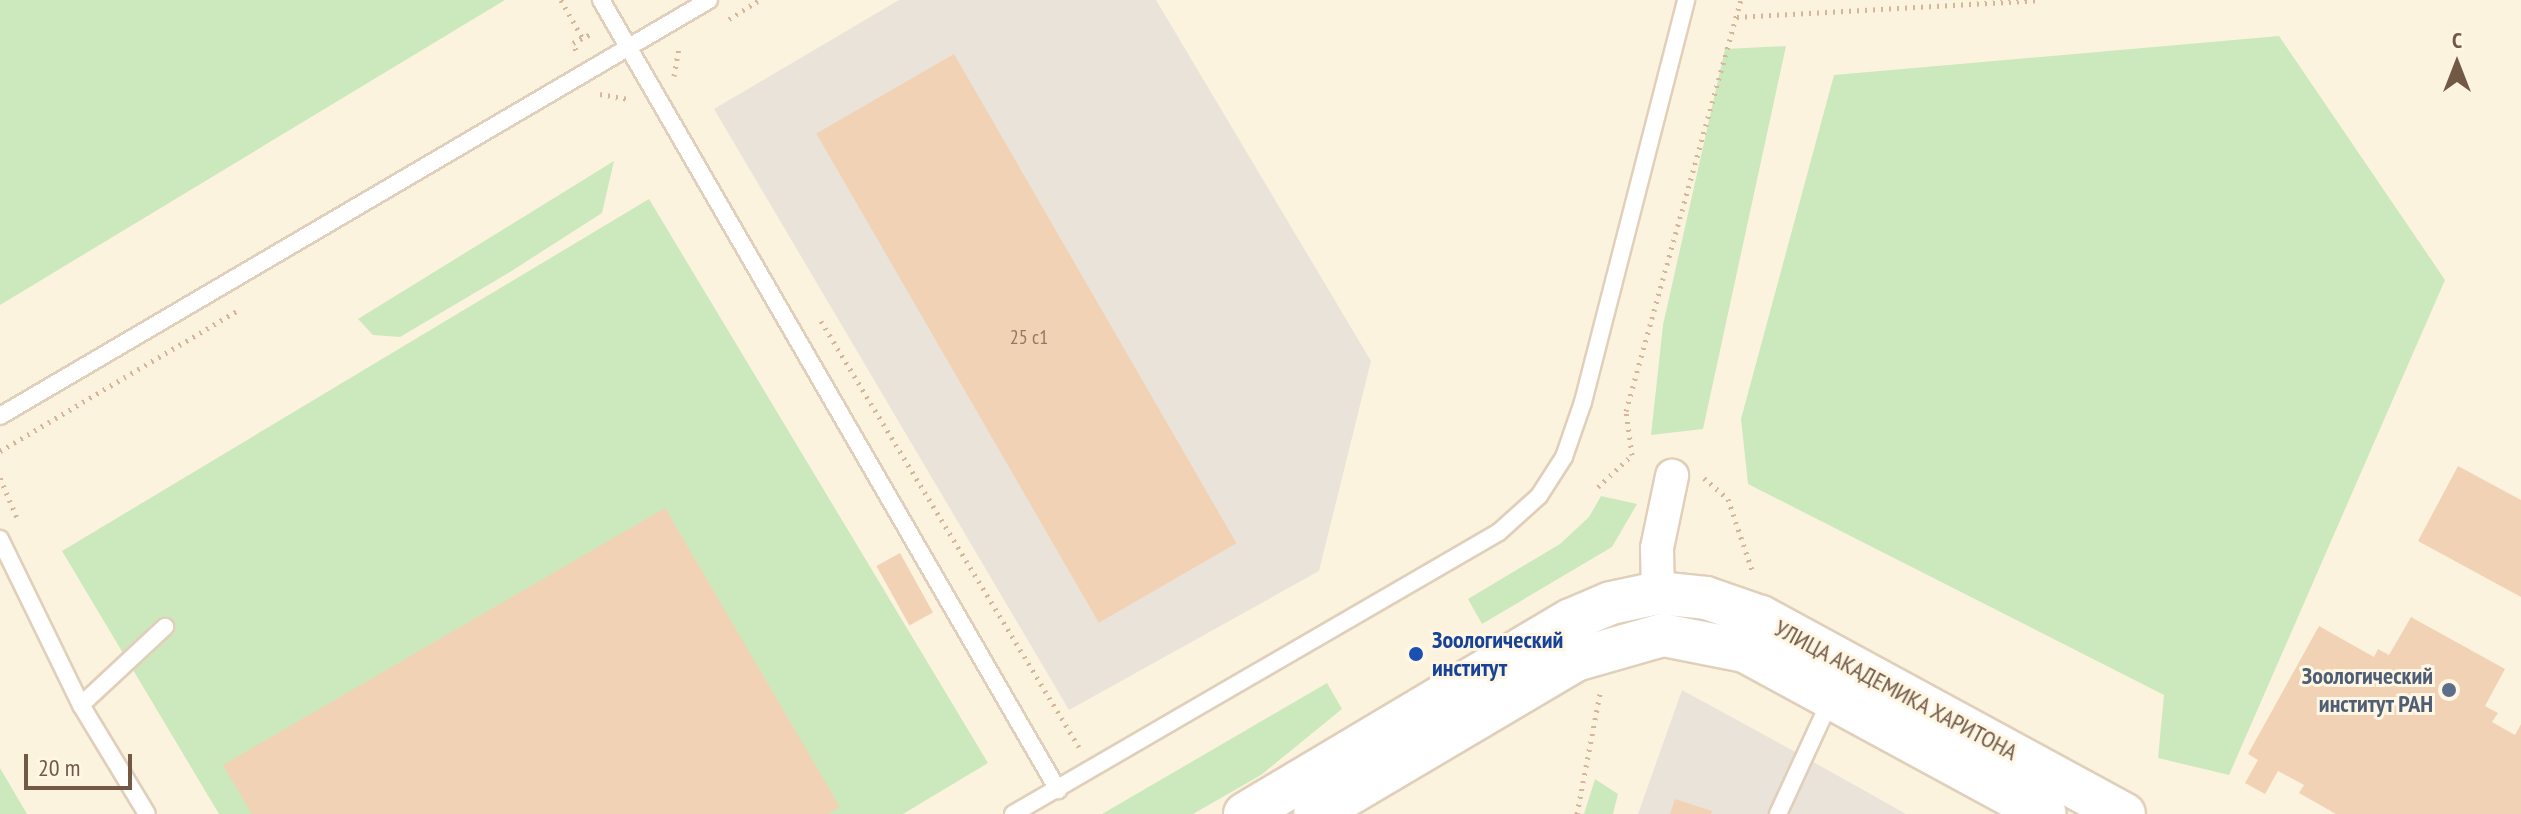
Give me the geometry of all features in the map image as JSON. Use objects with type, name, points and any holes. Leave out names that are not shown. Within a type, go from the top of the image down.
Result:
[{"type":"street","points":[[1658,593],[1657,548],[1671,467]]},
{"type":"street","name":"УЛИЦА АКАДЕМИКА ХАРИТОНА","points":[[1245,814],[1571,620],[1611,603],[1658,593],[1706,598],[1761,617],[2124,814]]},
{"type":"street","name":"УЛИЦА АКАДЕМИКА ХАРИТОНА","points":[[1315,814],[1575,660],[1623,642],[1663,635],[1704,639],[1745,651],[2045,814]]},
{"type":"lane","points":[[601,0],[1058,790]]},
{"type":"lane","points":[[0,416],[709,0]]},
{"type":"lane","points":[[1013,814],[1499,532],[1539,496],[1564,457],[1583,402],[1686,0]]},
{"type":"lane","points":[[0,539],[81,705],[147,814]]},
{"type":"lane","points":[[81,705],[165,627]]},
{"type":"lane","points":[[1778,814],[1832,696]]},
{"type":"path","points":[[561,0],[583,39]]},
{"type":"path","points":[[1632,455],[1626,411],[1741,0]]},
{"type":"path","points":[[1737,17],[2037,0]]},
{"type":"path","points":[[666,26],[680,49],[674,78],[682,91]]},
{"type":"path","points":[[813,308],[1091,769]]},
{"type":"path","points":[[1632,455],[1671,467],[1728,499],[1756,582]]},
{"type":"path","points":[[1598,487],[1632,455]]},
{"type":"path","points":[[1577,814],[1601,685]]},
{"type":"shaded area","points":[[899,0],[1156,0],[1371,361],[1319,571],[1069,710],[714,109]]},
{"type":"shaded area","points":[[1682,690],[1801,755],[1906,814],[1638,814]]},
{"type":"green space","points":[[0,0],[505,0],[0,305]]},
{"type":"green space","points":[[2279,36],[2445,280],[2229,775],[2158,758],[2164,695],[1748,484],[1741,419],[1834,75]]},
{"type":"green space","points":[[1786,46],[1703,429],[1651,435],[1663,325],[1725,49]]},
{"type":"green space","points":[[614,161],[602,213],[510,272],[400,337],[373,335],[358,319]]},
{"type":"green space","points":[[649,199],[988,763],[903,814],[219,814],[62,551]]},
{"type":"green space","points":[[1601,496],[1637,504],[1612,547],[1482,624],[1468,599],[1560,544],[1589,517]]},
{"type":"green space","points":[[1327,683],[1342,709],[1261,775],[1193,814],[1102,814]]},
{"type":"green space","points":[[0,768],[27,814],[0,814]]},
{"type":"green space","points":[[1595,779],[1618,794],[1613,814],[1584,814]]},
{"type":"building","points":[[954,54],[1236,543],[1099,623],[816,134]]},
{"type":"building","points":[[2458,466],[2521,500],[2521,597],[2418,541]]},
{"type":"building","points":[[665,508],[840,807],[828,814],[252,814],[223,765]]},
{"type":"building","points":[[900,553],[933,612],[909,626],[876,566]]},
{"type":"building","points":[[2411,617],[2505,669],[2485,706],[2498,713],[2492,722],[2515,735],[2521,724],[2521,814],[2336,814],[2299,793],[2304,785],[2278,771],[2265,794],[2245,783],[2258,760],[2248,754],[2319,626],[2374,657],[2378,649],[2389,655]]},
{"type":"building","points":[[1675,799],[1712,811],[1711,814],[1670,814]]},
{"type":"place","name":"Зоологический институт","points":[[1416,654]]},
{"type":"place","name":"Зоологический институт РАН","points":[[2449,690]]}]
